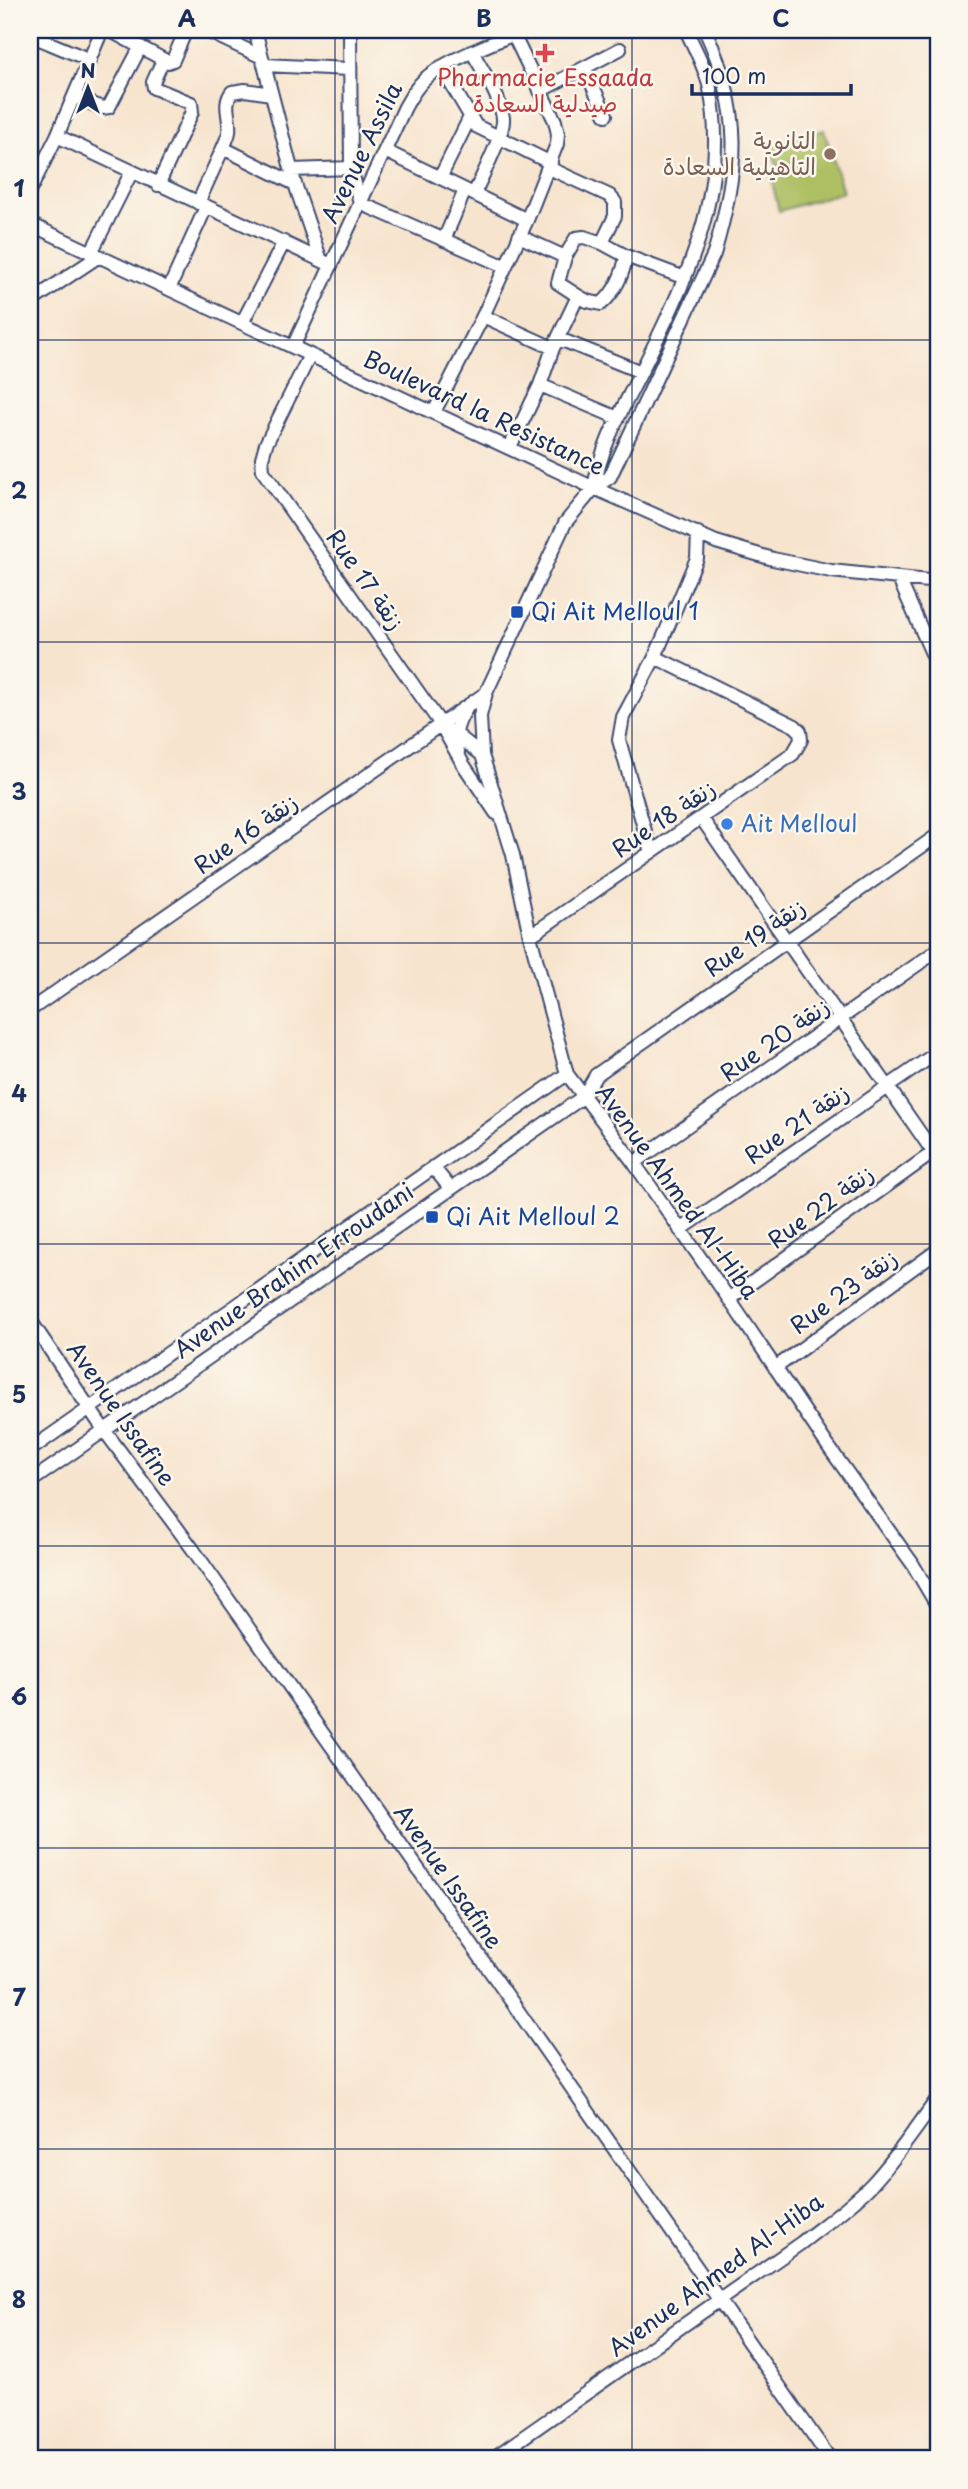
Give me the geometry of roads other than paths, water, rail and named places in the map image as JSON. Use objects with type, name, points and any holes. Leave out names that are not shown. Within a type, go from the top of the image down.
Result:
[{"type":"street","points":[[30,190],[57,136],[102,30]]},
{"type":"street","points":[[109,30],[168,62],[173,60],[186,30]]},
{"type":"street","points":[[205,30],[263,61],[349,69]]},
{"type":"street","points":[[255,30],[295,184],[326,261]]},
{"type":"street","points":[[350,30],[351,168],[360,203],[504,266]]},
{"type":"street","points":[[594,488],[597,472],[618,418],[685,278],[705,220],[713,184],[716,149],[710,87],[686,30]]},
{"type":"street","name":"Avenue Ahmed Al-Hiba","points":[[705,30],[727,86],[735,153],[724,218],[714,254],[610,477],[594,488],[565,523],[486,693],[480,716],[482,755],[513,855],[530,936],[567,1074],[634,1163],[729,1299],[912,1563],[938,1607]]},
{"type":"street","points":[[433,412],[483,316],[527,220],[550,165],[558,134],[518,32]]},
{"type":"street","name":"Avenue Assila","points":[[293,347],[326,261],[360,203],[415,90],[423,80],[441,67],[518,32]]},
{"type":"street","points":[[37,37],[90,60]]},
{"type":"street","points":[[74,96],[102,108],[109,107],[140,48]]},
{"type":"street","points":[[540,91],[620,50]]},
{"type":"street","points":[[698,56],[714,50]]},
{"type":"street","points":[[444,240],[498,138],[503,123],[501,111],[473,53]]},
{"type":"street","points":[[158,185],[192,112],[191,103],[154,88],[153,82],[163,60]]},
{"type":"street","points":[[441,67],[476,126],[615,201],[615,216],[602,243]]},
{"type":"street","points":[[585,69],[606,115]]},
{"type":"street","points":[[169,289],[229,130],[226,110],[229,95],[245,90],[271,94]]},
{"type":"street","points":[[440,178],[470,117]]},
{"type":"street","points":[[57,136],[131,173],[326,261]]},
{"type":"street","points":[[223,148],[295,184]]},
{"type":"street","points":[[384,151],[527,220]]},
{"type":"street","points":[[292,170],[351,168]]},
{"type":"street","points":[[30,302],[95,255],[131,173]]},
{"type":"street","name":"Boulevard la Resistance","points":[[30,224],[594,488],[716,542],[772,559],[831,570],[938,582]]},
{"type":"street","points":[[519,236],[565,257]]},
{"type":"street","points":[[626,256],[622,271],[604,303],[596,304],[558,283],[565,257],[576,238],[584,237],[685,278]]},
{"type":"street","points":[[242,323],[284,242]]},
{"type":"street","points":[[510,447],[578,296]]},
{"type":"street","points":[[483,316],[555,344],[608,357],[641,372]]},
{"type":"street","name":"Rue 17 زنقة","points":[[310,355],[265,444],[261,458],[263,471],[440,723],[463,764],[501,820]]},
{"type":"street","points":[[540,385],[618,418]]},
{"type":"street","points":[[651,852],[619,740],[623,717],[655,657],[697,558],[698,533]]},
{"type":"street","points":[[697,558],[716,542]]},
{"type":"street","points":[[899,579],[938,667]]},
{"type":"street","name":"Rue 18 زنقة","points":[[530,936],[793,754],[801,740],[800,732],[795,726],[655,657]]},
{"type":"street","name":"Rue 16 زنقة","points":[[30,1010],[486,693]]},
{"type":"street","points":[[463,764],[456,746],[456,733],[468,706]]},
{"type":"street","points":[[440,723],[482,755]]},
{"type":"street","points":[[702,819],[937,1154]]},
{"type":"street","name":"Rue 19 زنقة","points":[[583,1097],[596,1075],[938,835]]},
{"type":"street","name":"Rue 20 زنقة","points":[[634,1163],[938,950]]},
{"type":"street","name":"Rue 21 زنقة","points":[[680,1230],[938,1052]]},
{"type":"street","points":[[567,1074],[596,1075]]},
{"type":"street","name":"Avenue Brahim Erroudani","points":[[30,1450],[567,1074]]},
{"type":"street","name":"Avenue Brahim Erroudani","points":[[30,1482],[583,1097]]},
{"type":"street","name":"Rue 22 زنقة","points":[[729,1299],[937,1154]]},
{"type":"street","points":[[433,1167],[450,1188]]},
{"type":"street","name":"Rue 23 زنقة","points":[[775,1368],[938,1250]]},
{"type":"street","name":"Avenue Issafine","points":[[30,1320],[104,1430],[192,1548],[830,2459]]},
{"type":"street","name":"Avenue Ahmed Al-Hiba","points":[[492,2459],[801,2243],[871,2185],[938,2098]]},
{"type":"place","name":"Pharmacie Essaada صيدلية السعادة","points":[[545,53]]},
{"type":"place","name":"التانوية التاهيلية السعادة","points":[[830,154]]},
{"type":"place","name":"Qi Ait Melloul 1","points":[[517,612]]},
{"type":"place","name":"Ait Melloul","points":[[727,824]]},
{"type":"place","name":"Qi Ait Melloul 2","points":[[432,1217]]}]
